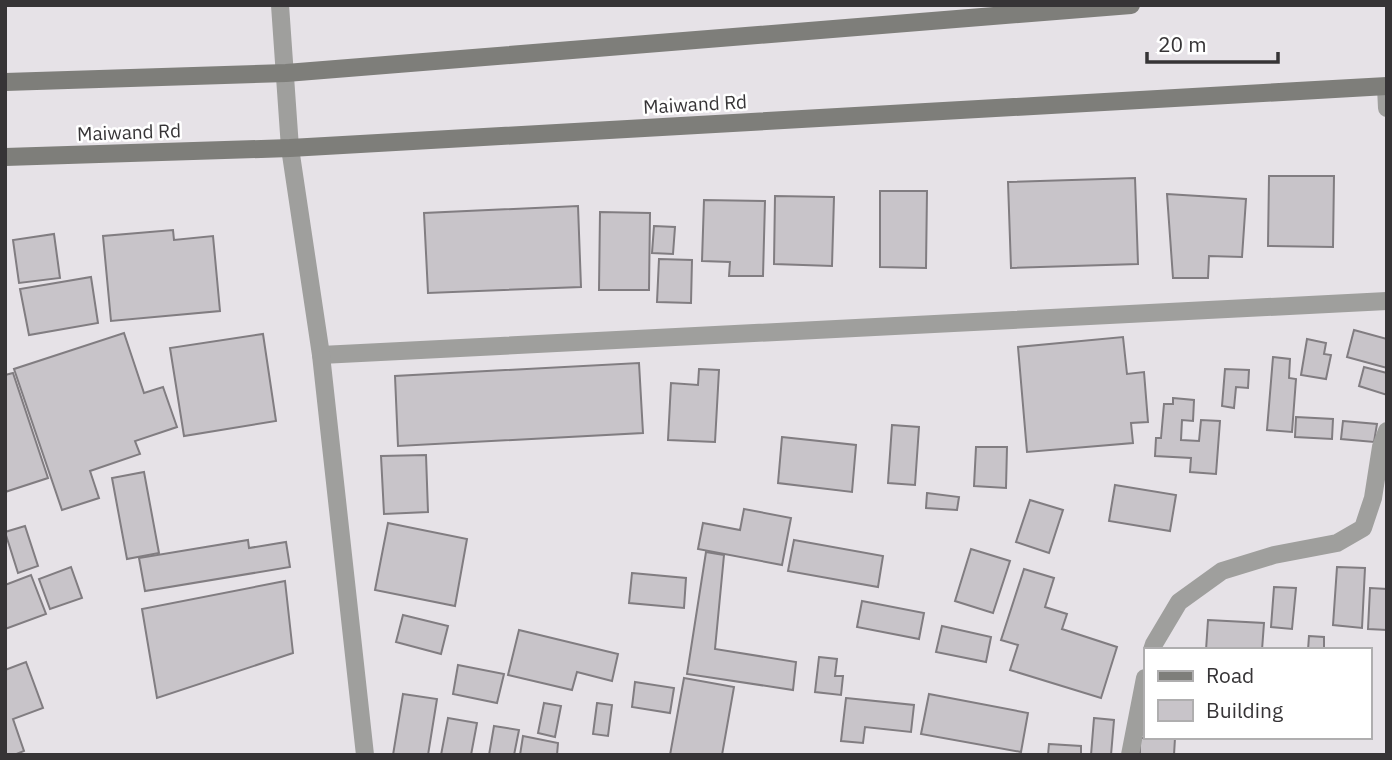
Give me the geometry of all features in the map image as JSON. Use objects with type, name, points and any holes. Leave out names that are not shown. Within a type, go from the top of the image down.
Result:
[{"type":"main road","points":[[5,82],[286,73],[1131,5]]},
{"type":"main road","name":"Maiwand Rd","points":[[5,157],[290,148],[1386,86]]},
{"type":"street","points":[[280,5],[290,148],[321,355],[365,755]]},
{"type":"street","points":[[1386,86],[1387,108]]},
{"type":"street","points":[[321,355],[1387,301]]},
{"type":"street","points":[[1153,648],[1179,602],[1222,571],[1274,555],[1337,542],[1363,528],[1373,498],[1381,447],[1387,431]]},
{"type":"street","points":[[1130,755],[1144,683]]},
{"type":"building","points":[[1269,176],[1334,176],[1333,247],[1268,246]]},
{"type":"building","points":[[1135,178],[1138,264],[1011,268],[1008,182]]},
{"type":"building","points":[[880,191],[927,191],[926,268],[880,267]]},
{"type":"building","points":[[1167,194],[1246,199],[1242,257],[1209,256],[1208,278],[1173,278]]},
{"type":"building","points":[[775,196],[834,197],[832,266],[774,264]]},
{"type":"building","points":[[704,200],[765,201],[763,276],[729,276],[730,262],[702,261]]},
{"type":"building","points":[[578,206],[581,287],[428,293],[424,213]]},
{"type":"building","points":[[600,212],[650,213],[649,290],[599,290]]},
{"type":"building","points":[[654,226],[675,227],[673,254],[652,253]]},
{"type":"building","points":[[173,230],[174,240],[213,236],[220,311],[111,321],[103,236]]},
{"type":"building","points":[[54,234],[60,278],[19,283],[13,240]]},
{"type":"building","points":[[659,259],[692,260],[691,303],[657,302]]},
{"type":"building","points":[[91,277],[98,323],[29,335],[20,289]]},
{"type":"building","points":[[1354,330],[1387,339],[1387,368],[1347,357]]},
{"type":"building","points":[[124,333],[144,393],[163,387],[177,427],[135,441],[140,454],[90,471],[99,498],[62,510],[14,369]]},
{"type":"building","points":[[263,334],[276,421],[184,436],[170,348]]},
{"type":"building","points":[[1123,337],[1127,374],[1144,372],[1148,422],[1131,423],[1133,443],[1027,452],[1018,347]]},
{"type":"building","points":[[1307,339],[1326,343],[1324,354],[1331,355],[1326,379],[1301,375]]},
{"type":"building","points":[[1273,357],[1290,359],[1289,378],[1296,379],[1292,432],[1267,430]]},
{"type":"building","points":[[639,363],[643,433],[398,446],[395,376]]},
{"type":"building","points":[[1364,367],[1387,373],[1387,395],[1359,386]]},
{"type":"building","points":[[699,369],[719,370],[715,442],[668,440],[671,383],[698,385]]},
{"type":"building","points":[[1225,369],[1249,370],[1248,388],[1236,387],[1234,408],[1222,406]]},
{"type":"building","points":[[13,373],[48,478],[5,492],[5,375]]},
{"type":"building","points":[[1173,398],[1194,400],[1193,421],[1182,420],[1181,440],[1199,441],[1201,420],[1220,421],[1216,474],[1190,472],[1191,458],[1155,456],[1156,438],[1161,438],[1164,404],[1173,404]]},
{"type":"building","points":[[1296,417],[1333,419],[1332,439],[1295,437]]},
{"type":"building","points":[[1343,421],[1377,424],[1374,442],[1341,439]]},
{"type":"building","points":[[892,425],[919,427],[915,485],[888,483]]},
{"type":"building","points":[[782,437],[856,445],[852,492],[778,483]]},
{"type":"building","points":[[976,447],[1007,447],[1006,488],[974,486]]},
{"type":"building","points":[[426,455],[428,512],[384,514],[381,456]]},
{"type":"building","points":[[144,472],[159,553],[127,559],[112,478]]},
{"type":"building","points":[[1115,485],[1176,495],[1170,531],[1109,521]]},
{"type":"building","points":[[927,493],[959,497],[957,510],[926,508]]},
{"type":"building","points":[[1030,500],[1063,510],[1049,553],[1016,542]]},
{"type":"building","points":[[744,509],[791,518],[782,565],[698,549],[703,523],[740,530]]},
{"type":"building","points":[[388,523],[467,539],[455,606],[375,590]]},
{"type":"building","points":[[25,526],[38,566],[18,573],[5,532]]},
{"type":"building","points":[[248,540],[249,548],[286,542],[290,567],[145,591],[139,558]]},
{"type":"building","points":[[794,540],[883,556],[878,587],[788,571]]},
{"type":"building","points":[[971,549],[1010,561],[993,613],[955,601]]},
{"type":"building","points":[[706,552],[724,555],[715,649],[796,662],[793,690],[687,674]]},
{"type":"building","points":[[71,567],[82,598],[50,609],[39,579]]},
{"type":"building","points":[[1337,567],[1365,568],[1362,628],[1333,625]]},
{"type":"building","points":[[1024,569],[1054,578],[1045,607],[1067,614],[1062,629],[1117,647],[1101,698],[1010,670],[1018,645],[1001,640]]},
{"type":"building","points":[[632,573],[686,578],[684,608],[629,603]]},
{"type":"building","points":[[31,575],[46,614],[5,629],[5,585]]},
{"type":"building","points":[[285,581],[293,653],[157,698],[142,609]]},
{"type":"building","points":[[1274,587],[1296,588],[1292,629],[1271,627]]},
{"type":"building","points":[[1370,588],[1387,589],[1387,630],[1368,629]]},
{"type":"building","points":[[862,601],[924,613],[919,639],[857,627]]},
{"type":"building","points":[[403,615],[448,626],[441,654],[396,642]]},
{"type":"building","points":[[1208,620],[1264,623],[1262,648],[1206,648]]},
{"type":"building","points":[[942,626],[991,637],[986,662],[936,652]]},
{"type":"building","points":[[519,630],[618,654],[612,681],[577,672],[572,690],[508,675]]},
{"type":"building","points":[[1309,636],[1324,637],[1324,648],[1308,648]]},
{"type":"building","points":[[819,657],[837,659],[835,676],[843,676],[841,695],[815,692]]},
{"type":"building","points":[[26,662],[43,708],[13,719],[24,751],[5,755],[5,670]]},
{"type":"building","points":[[458,665],[504,674],[497,703],[453,694]]},
{"type":"building","points":[[684,678],[734,687],[722,755],[670,755]]},
{"type":"building","points":[[635,682],[674,688],[670,713],[632,707]]},
{"type":"building","points":[[403,694],[437,699],[428,755],[393,755]]},
{"type":"building","points":[[929,694],[1028,713],[1021,752],[921,734]]},
{"type":"building","points":[[846,698],[914,705],[911,732],[865,727],[863,743],[841,741]]},
{"type":"building","points":[[544,703],[561,706],[555,737],[538,733]]},
{"type":"building","points":[[597,703],[612,705],[608,736],[593,734]]},
{"type":"building","points":[[448,718],[477,723],[471,755],[441,755]]},
{"type":"building","points":[[1094,718],[1114,720],[1111,755],[1091,755]]},
{"type":"building","points":[[494,726],[519,730],[514,755],[489,755]]},
{"type":"building","points":[[523,736],[558,743],[557,755],[520,755]]},
{"type":"building","points":[[1140,738],[1175,739],[1174,755],[1140,755]]},
{"type":"building","points":[[1049,744],[1081,746],[1081,755],[1048,755]]}]
